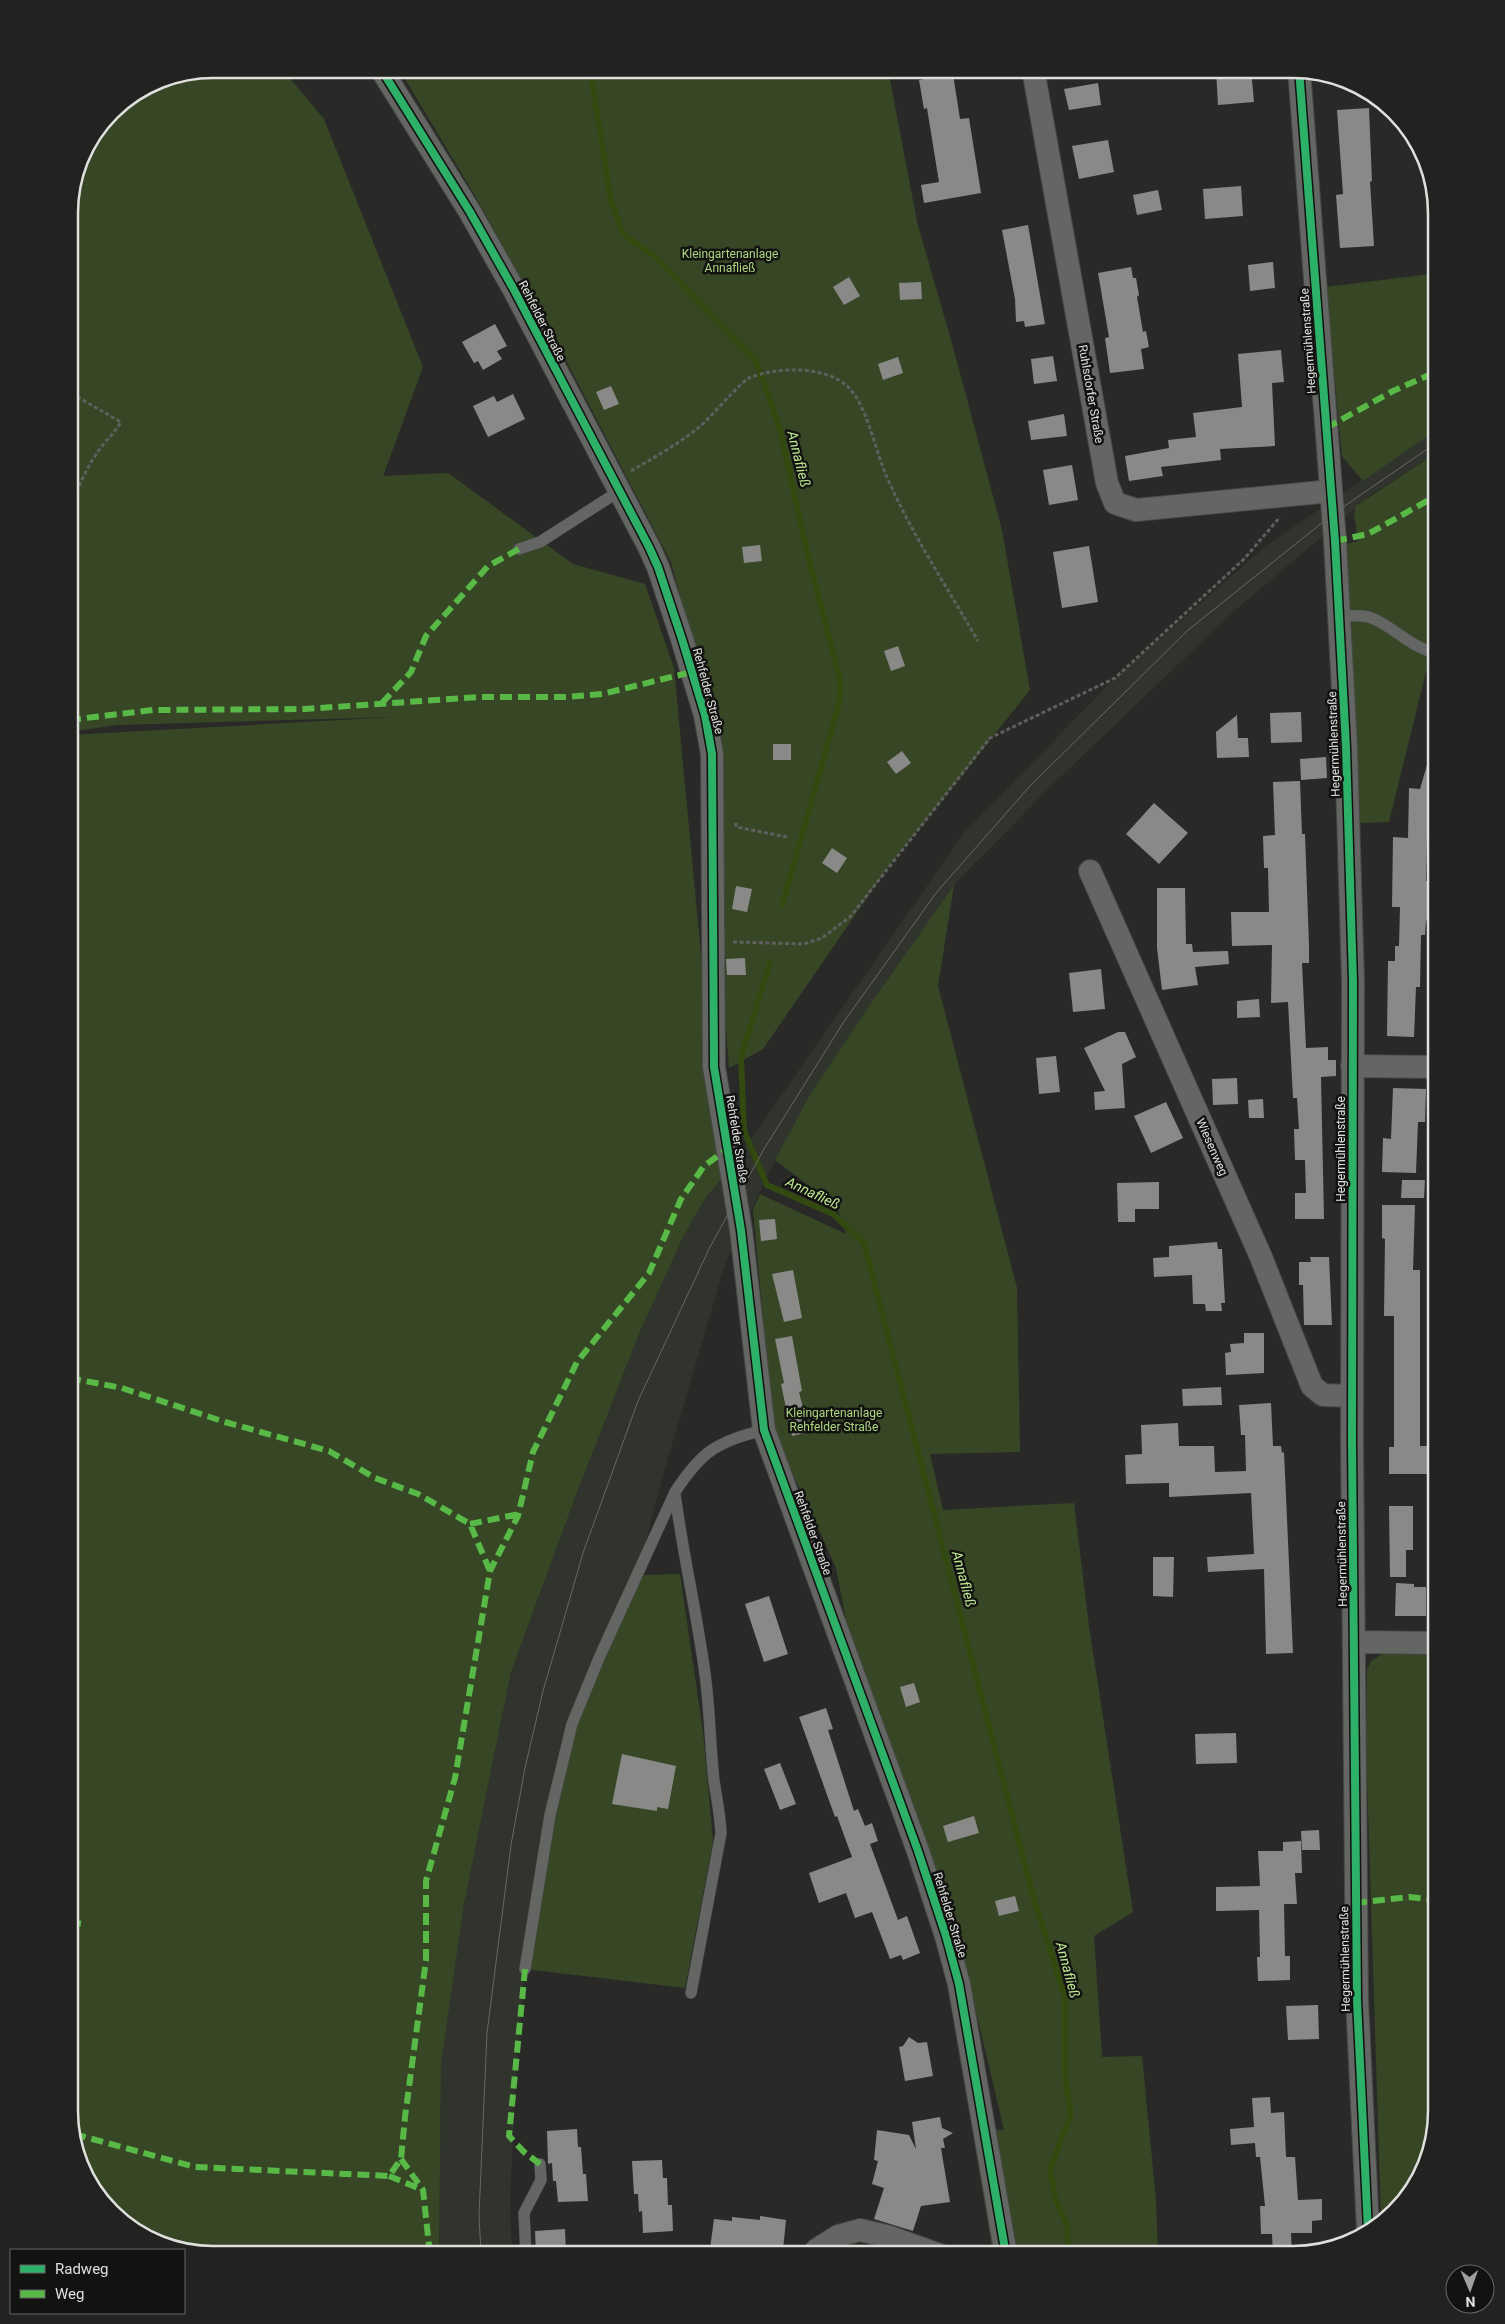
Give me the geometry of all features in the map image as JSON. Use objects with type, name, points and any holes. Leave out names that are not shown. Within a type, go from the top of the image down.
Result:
[{"type":"street","name":"Rehfelder Straße","points":[[386,78],[466,204],[622,483],[658,567],[705,715],[712,754],[714,782],[712,942],[714,1067],[741,1230],[764,1430],[918,1851],[946,1936],[958,1984],[1004,2246]]},
{"type":"street","name":"Ruhlsdorfer Straße","points":[[1035,78],[1107,483],[1115,503],[1136,510],[1331,492]]},
{"type":"street","name":"Hegermühlenstraße","points":[[1300,78],[1331,492],[1346,747],[1353,981],[1352,1396],[1357,2000],[1368,2224]]},
{"type":"street","name":"Wiesenweg","points":[[1090,871],[1261,1257],[1312,1386],[1323,1395],[1352,1396]]},
{"type":"street","points":[[1352,1066],[1428,1067]]},
{"type":"street","points":[[1355,1642],[1428,1643]]},
{"type":"street","points":[[822,2246],[838,2236],[860,2230],[890,2237],[915,2246]]},
{"type":"lane","points":[[519,549],[540,542],[622,483]]},
{"type":"lane","points":[[1339,616],[1360,616],[1374,619],[1428,652]]},
{"type":"lane","points":[[525,1969],[550,1814],[572,1724],[599,1658],[675,1492],[690,1469],[711,1450],[733,1437],[764,1430]]},
{"type":"lane","points":[[675,1492],[684,1558],[705,1674],[712,1735],[714,1780],[721,1833],[691,1993]]},
{"type":"lane","points":[[526,2246],[524,2213],[542,2180],[540,2164]]},
{"type":"path","points":[[622,483],[698,428],[747,379],[771,371],[798,370],[828,375],[847,386],[861,407],[886,476],[907,518],[978,641]]},
{"type":"path","points":[[78,397],[121,422],[115,433],[98,451],[91,462],[78,490]]},
{"type":"path","points":[[712,942],[804,944],[822,938],[850,917],[990,738],[1115,678],[1244,558],[1300,495]]},
{"type":"shaded area","points":[[1428,435],[1428,458],[1371,495],[1233,612],[1052,785],[954,885],[871,1003],[775,1160],[725,1264],[664,1472],[637,1575],[525,1969],[515,2091],[510,2201],[512,2246],[439,2246],[441,2065],[464,1904],[511,1672],[579,1487],[639,1334],[683,1237],[706,1197],[758,1129],[963,834],[1115,678],[1267,545]]},
{"type":"green space","points":[[290,78],[324,119],[423,367],[383,476],[448,473],[573,564],[645,584],[674,668],[722,1178],[706,1197],[683,1237],[639,1334],[579,1487],[511,1672],[464,1904],[441,2065],[439,2246],[204,2246],[186,2244],[169,2239],[137,2224],[111,2201],[91,2171],[80,2138],[78,2120],[78,735],[395,717],[117,725],[78,731],[78,204],[82,178],[91,153],[111,123],[137,100],[161,88],[195,79]]},
{"type":"green space","name":"Kleingartenanlage Annafließ","points":[[404,78],[890,78],[917,222],[1002,530],[1030,690],[886,870],[763,1049],[729,1068],[722,977],[724,836],[722,749],[671,562],[557,343],[477,199]]},
{"type":"green space","points":[[1425,189],[1428,212],[1428,232]]},
{"type":"green space","points":[[1428,274],[1428,436],[1363,481],[1342,456],[1326,287]]},
{"type":"green space","points":[[1428,458],[1428,664],[1389,822],[1360,823],[1347,544],[1358,541],[1354,514],[1356,506]]},
{"type":"green space","name":"Kleingartenanlage Rehfelder Straße","points":[[954,885],[938,986],[1017,1288],[1020,1452],[930,1454],[943,1510],[1074,1503],[1089,1626],[1133,1912],[1094,1936],[1102,2057],[1142,2056],[1156,2200],[1158,2246],[992,2246],[973,2131],[1004,2130],[964,1960],[848,1630],[836,1568],[808,1505],[774,1437],[753,1209],[760,1194],[846,1234],[837,1207],[775,1160],[811,1093],[871,1003]]},
{"type":"green space","points":[[680,1574],[703,1732],[713,1841],[685,1988],[525,1969],[572,1724],[637,1575]]},
{"type":"green space","points":[[1387,1651],[1428,1652],[1428,2112],[1423,2146],[1414,2171],[1405,2187],[1381,2214],[1366,1744],[1367,1670],[1371,1661]]},
{"type":"green space","points":[[850,2244],[868,2246],[846,2246]]},
{"type":"building","points":[[954,78],[960,119],[969,118],[981,193],[924,203],[921,185],[939,182],[927,108],[924,109],[919,80]]},
{"type":"building","points":[[1216,78],[1252,78],[1254,102],[1218,105]]},
{"type":"building","points":[[1098,83],[1101,105],[1069,110],[1064,89]]},
{"type":"building","points":[[1369,108],[1372,181],[1370,182],[1374,246],[1340,248],[1336,195],[1343,194],[1337,110]]},
{"type":"building","points":[[1108,140],[1114,172],[1079,179],[1072,146]]},
{"type":"building","points":[[1241,186],[1243,216],[1205,219],[1203,189]]},
{"type":"building","points":[[1158,190],[1162,210],[1137,215],[1133,195]]},
{"type":"building","points":[[1028,225],[1045,324],[1025,327],[1024,321],[1016,322],[1015,299],[1002,230]]},
{"type":"building","points":[[1273,262],[1275,288],[1250,291],[1248,265]]},
{"type":"building","points":[[1131,267],[1133,278],[1136,278],[1143,332],[1146,331],[1149,347],[1141,349],[1144,369],[1110,373],[1105,338],[1109,337],[1098,273]]},
{"type":"building","points":[[849,277],[860,296],[844,305],[833,287]]},
{"type":"building","points":[[921,282],[922,299],[900,300],[899,283]]},
{"type":"building","points":[[495,324],[507,346],[497,351],[502,359],[483,370],[478,361],[474,363],[462,342]]},
{"type":"building","points":[[1281,350],[1284,382],[1272,383],[1275,446],[1220,449],[1221,460],[1161,467],[1163,476],[1129,481],[1125,456],[1169,448],[1168,440],[1196,437],[1193,413],[1242,407],[1238,354]]},
{"type":"building","points":[[1053,356],[1057,381],[1034,384],[1031,359]]},
{"type":"building","points":[[898,357],[903,373],[883,380],[878,364]]},
{"type":"building","points":[[611,386],[619,404],[604,410],[596,392]]},
{"type":"building","points":[[513,394],[525,419],[488,437],[473,406],[494,396],[497,402]]},
{"type":"building","points":[[1064,414],[1067,436],[1031,440],[1028,421]]},
{"type":"building","points":[[1072,465],[1078,500],[1049,505],[1043,470]]},
{"type":"building","points":[[760,545],[762,561],[744,563],[742,547]]},
{"type":"building","points":[[1089,546],[1098,602],[1062,608],[1053,552]]},
{"type":"building","points":[[898,646],[905,666],[891,671],[884,651]]},
{"type":"building","points":[[1301,712],[1302,742],[1271,743],[1270,713]]},
{"type":"building","points":[[1237,715],[1238,738],[1248,738],[1249,757],[1217,758],[1216,732]]},
{"type":"building","points":[[773,744],[791,744],[791,760],[773,760]]},
{"type":"building","points":[[902,751],[911,763],[896,774],[887,762]]},
{"type":"building","points":[[1326,757],[1327,778],[1301,780],[1300,759]]},
{"type":"building","points":[[1428,762],[1426,881],[1428,881],[1428,918],[1425,935],[1421,935],[1420,987],[1416,987],[1414,1037],[1387,1036],[1388,961],[1395,961],[1395,946],[1399,946],[1400,907],[1392,907],[1393,837],[1408,838],[1409,788],[1420,789]]},
{"type":"building","points":[[1300,781],[1302,834],[1305,834],[1309,945],[1309,963],[1302,963],[1306,1048],[1328,1047],[1328,1060],[1336,1060],[1336,1076],[1321,1077],[1324,1219],[1295,1219],[1295,1193],[1306,1193],[1305,1160],[1295,1160],[1294,1129],[1299,1129],[1297,1098],[1293,1098],[1288,1002],[1271,1003],[1272,945],[1232,946],[1231,912],[1269,912],[1268,868],[1264,868],[1263,836],[1275,835],[1273,782]]},
{"type":"building","points":[[1154,803],[1188,833],[1159,864],[1126,834]]},
{"type":"building","points":[[832,848],[847,858],[837,873],[822,863]]},
{"type":"building","points":[[736,886],[752,889],[747,912],[732,909]]},
{"type":"building","points":[[1157,888],[1185,888],[1186,944],[1192,944],[1193,952],[1228,951],[1229,964],[1195,967],[1198,985],[1162,990],[1157,948]]},
{"type":"building","points":[[745,958],[746,975],[727,975],[726,959]]},
{"type":"building","points":[[1101,969],[1105,1009],[1073,1012],[1069,973]]},
{"type":"building","points":[[1259,999],[1260,1017],[1237,1018],[1237,1001]]},
{"type":"building","points":[[1118,1032],[1125,1032],[1136,1057],[1122,1064],[1125,1108],[1095,1110],[1094,1092],[1105,1091],[1084,1048]]},
{"type":"building","points":[[1056,1056],[1060,1092],[1039,1094],[1036,1058]]},
{"type":"building","points":[[1237,1078],[1238,1104],[1213,1105],[1212,1079]]},
{"type":"building","points":[[1393,1088],[1426,1089],[1425,1122],[1418,1122],[1416,1173],[1382,1172],[1383,1138],[1391,1139]]},
{"type":"building","points":[[1263,1099],[1264,1118],[1249,1118],[1248,1100]]},
{"type":"building","points":[[1166,1102],[1183,1138],[1151,1153],[1134,1116]]},
{"type":"building","points":[[1402,1180],[1425,1180],[1424,1198],[1401,1198]]},
{"type":"building","points":[[1159,1182],[1159,1209],[1135,1209],[1135,1222],[1118,1222],[1117,1183]]},
{"type":"building","points":[[1382,1205],[1415,1205],[1413,1270],[1420,1270],[1420,1446],[1428,1446],[1428,1474],[1389,1474],[1389,1447],[1394,1447],[1394,1316],[1384,1316],[1385,1239],[1382,1238]]},
{"type":"building","points":[[775,1219],[777,1239],[761,1241],[759,1220]]},
{"type":"building","points":[[1217,1242],[1218,1249],[1222,1249],[1225,1303],[1221,1303],[1222,1311],[1206,1311],[1205,1304],[1193,1304],[1192,1275],[1154,1277],[1153,1258],[1169,1257],[1169,1246]]},
{"type":"building","points":[[1310,1257],[1329,1257],[1332,1325],[1304,1325],[1303,1285],[1299,1285],[1299,1262],[1311,1262]]},
{"type":"building","points":[[793,1270],[802,1318],[784,1322],[772,1274]]},
{"type":"building","points":[[1244,1333],[1264,1333],[1264,1373],[1226,1375],[1225,1353],[1231,1352],[1230,1344],[1244,1343]]},
{"type":"building","points":[[792,1336],[802,1391],[799,1392],[809,1432],[792,1436],[781,1384],[784,1383],[775,1339]]},
{"type":"building","points":[[1221,1387],[1222,1405],[1183,1406],[1182,1389]]},
{"type":"building","points":[[1271,1403],[1273,1446],[1281,1446],[1282,1453],[1284,1452],[1293,1653],[1266,1654],[1264,1569],[1208,1572],[1207,1557],[1254,1554],[1251,1493],[1169,1497],[1169,1483],[1126,1484],[1125,1455],[1142,1454],[1141,1425],[1178,1423],[1179,1446],[1214,1446],[1215,1472],[1246,1471],[1245,1435],[1241,1435],[1239,1405]]},
{"type":"building","points":[[1389,1506],[1413,1506],[1413,1550],[1406,1550],[1406,1577],[1390,1577]]},
{"type":"building","points":[[1153,1557],[1174,1557],[1173,1597],[1153,1596]]},
{"type":"building","points":[[1396,1583],[1414,1584],[1414,1587],[1426,1587],[1426,1616],[1395,1616]]},
{"type":"building","points":[[769,1596],[788,1654],[764,1662],[745,1604]]},
{"type":"building","points":[[914,1683],[920,1702],[906,1707],[900,1687]]},
{"type":"building","points":[[826,1708],[833,1729],[828,1730],[854,1811],[858,1809],[865,1826],[872,1823],[878,1841],[870,1844],[898,1920],[907,1916],[920,1953],[903,1960],[901,1955],[890,1959],[872,1912],[855,1918],[846,1893],[819,1903],[809,1873],[852,1857],[837,1816],[835,1817],[799,1717]]},
{"type":"building","points":[[1236,1733],[1237,1763],[1196,1764],[1195,1734]]},
{"type":"building","points":[[622,1754],[676,1766],[668,1809],[657,1807],[657,1811],[612,1804]]},
{"type":"building","points":[[780,1763],[796,1804],[780,1810],[764,1769]]},
{"type":"building","points":[[974,1816],[979,1833],[948,1842],[943,1826]]},
{"type":"building","points":[[1319,1830],[1320,1850],[1302,1850],[1301,1831]]},
{"type":"building","points":[[1301,1841],[1302,1873],[1295,1873],[1297,1904],[1284,1904],[1285,1956],[1290,1956],[1290,1980],[1258,1981],[1257,1957],[1260,1957],[1259,1910],[1216,1911],[1216,1887],[1260,1886],[1258,1851],[1283,1851],[1283,1842]]},
{"type":"building","points":[[1015,1896],[1019,1911],[999,1916],[995,1901]]},
{"type":"building","points":[[1318,2005],[1319,2039],[1288,2040],[1286,2006]]},
{"type":"building","points":[[909,2037],[918,2043],[927,2042],[933,2076],[905,2081],[899,2047],[903,2046]]},
{"type":"building","points":[[1270,2097],[1271,2113],[1284,2112],[1286,2157],[1295,2157],[1298,2200],[1322,2199],[1322,2220],[1312,2221],[1312,2233],[1291,2233],[1292,2246],[1273,2246],[1272,2234],[1261,2234],[1260,2206],[1265,2206],[1260,2157],[1256,2157],[1255,2143],[1231,2145],[1230,2129],[1254,2127],[1252,2098]]},
{"type":"building","points":[[940,2117],[942,2128],[953,2133],[943,2139],[945,2148],[941,2148],[950,2202],[921,2206],[913,2231],[874,2219],[884,2188],[872,2184],[878,2161],[874,2160],[877,2130],[909,2135],[916,2149],[912,2122]]},
{"type":"building","points":[[577,2129],[578,2147],[581,2147],[583,2174],[586,2174],[588,2201],[558,2202],[556,2181],[553,2181],[552,2163],[548,2164],[547,2131]]},
{"type":"building","points":[[662,2160],[663,2178],[667,2178],[668,2205],[672,2205],[673,2231],[643,2233],[642,2211],[639,2212],[638,2194],[634,2194],[632,2161]]},
{"type":"building","points":[[760,2216],[786,2220],[783,2246],[710,2246],[714,2219],[732,2221],[732,2217],[760,2220]]},
{"type":"building","points":[[565,2229],[566,2246],[536,2246],[535,2231]]},
{"type":"waterway","name":"Annafließ","points":[[591,78],[611,200],[623,234],[654,256],[756,361],[779,426],[809,560],[840,680],[840,700],[782,906]]},
{"type":"waterway","name":"Annafließ","points":[[770,963],[741,1057],[744,1131],[767,1185],[833,1214],[864,1243],[1033,1896],[1065,1997],[1065,2075],[1071,2114],[1050,2169],[1055,2198],[1067,2225],[1068,2246]]},
{"type":"tram line","points":[[481,2246],[479,2215],[487,2033],[511,1845],[525,1768],[543,1691],[583,1553],[638,1401],[710,1247],[764,1149],[843,1023],[936,893],[1030,786],[1187,631],[1333,514],[1428,449]]},
{"type":"marked path","points":[[1326,428],[1393,391],[1428,376]]},
{"type":"marked path","points":[[1335,541],[1368,534],[1428,500]]},
{"type":"marked path","points":[[382,703],[411,672],[426,636],[488,566],[519,549]]},
{"type":"marked path","points":[[78,719],[153,710],[305,709],[479,697],[565,697],[602,694],[692,672]]},
{"type":"marked path","points":[[80,2136],[195,2167],[389,2176],[401,2159],[426,1960],[426,1881],[455,1778],[490,1571],[518,1516],[533,1452],[577,1362],[649,1273],[681,1199],[704,1166],[726,1150]]},
{"type":"marked path","points":[[78,1380],[122,1388],[225,1422],[329,1451],[375,1478],[418,1494],[470,1524],[490,1571]]},
{"type":"marked path","points":[[470,1524],[519,1514]]},
{"type":"marked path","points":[[1355,1903],[1409,1897],[1428,1899]]},
{"type":"marked path","points":[[78,1923],[83,1924]]},
{"type":"marked path","points":[[525,1969],[509,2136],[524,2152],[540,2164]]},
{"type":"marked path","points":[[401,2159],[423,2190],[429,2246]]},
{"type":"marked path","points":[[389,2176],[423,2190]]},
{"type":"cycle path","points":[[387,78],[470,212],[513,288],[649,547],[658,567],[705,715],[712,754],[714,1067],[741,1230],[764,1430],[918,1851],[946,1936],[959,1984],[1004,2246]]},
{"type":"cycle path","points":[[1300,78],[1335,541],[1346,747],[1353,981],[1352,1441],[1357,2000],[1368,2224]]}]
